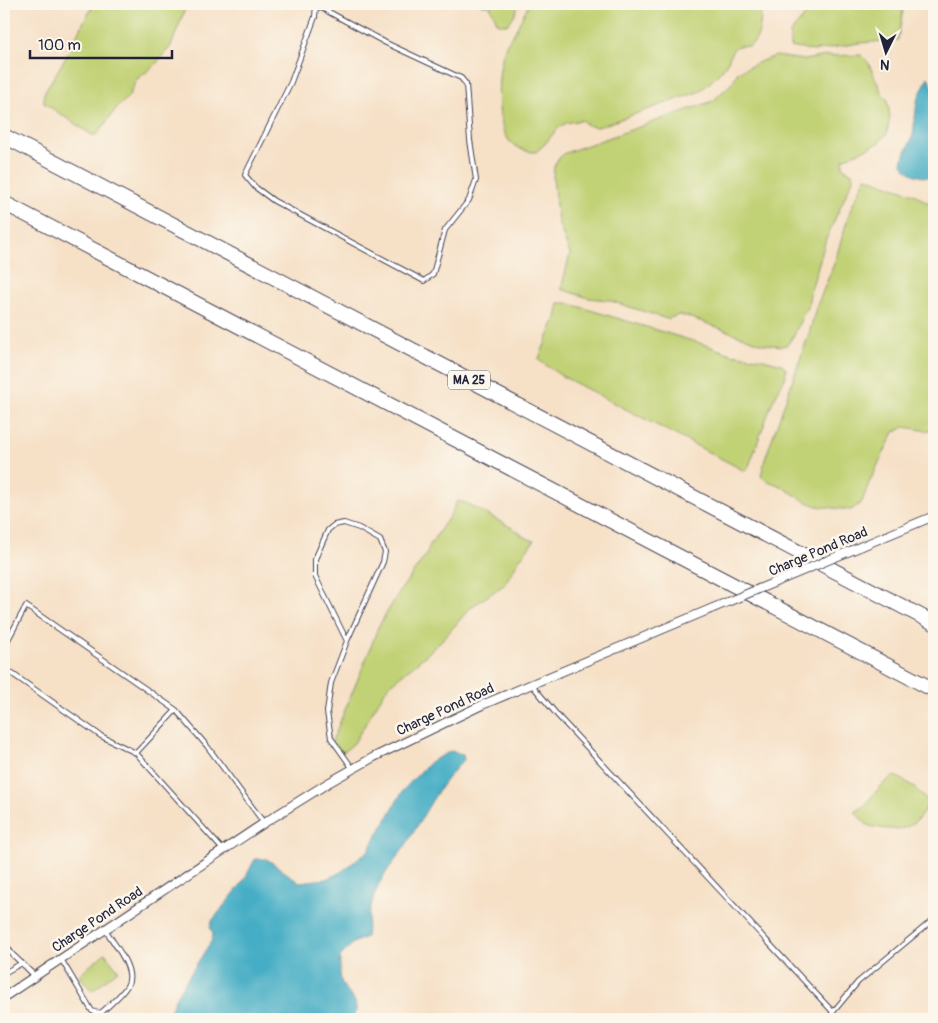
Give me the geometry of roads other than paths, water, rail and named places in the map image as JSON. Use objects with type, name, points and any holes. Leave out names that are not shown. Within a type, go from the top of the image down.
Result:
[{"type":"highway","name":"MA 25","points":[[4,136],[934,623]]},
{"type":"highway","points":[[4,203],[934,690]]},
{"type":"street","name":"Charge Pond Road","points":[[4,997],[264,823],[353,769],[460,714],[934,516]]},
{"type":"lane","points":[[316,5],[386,43],[461,78],[466,84],[470,140],[476,180],[469,200],[446,230],[433,274],[424,282],[274,201],[255,186],[245,174],[291,82],[316,17],[316,5]]},
{"type":"lane","points":[[348,641],[315,576],[316,559],[328,530],[334,525],[344,523],[359,528],[380,540],[385,552],[383,562],[331,683],[327,712],[331,738],[353,769]]},
{"type":"lane","points":[[4,647],[26,606],[176,710],[208,746],[264,823]]},
{"type":"lane","points":[[4,668],[101,736],[136,753],[223,850]]},
{"type":"lane","points":[[532,685],[558,716],[833,1012]]},
{"type":"lane","points":[[136,753],[176,710]]},
{"type":"lane","points":[[828,1019],[858,982],[934,919]]},
{"type":"lane","points":[[61,958],[92,1011],[102,1012],[127,988],[130,980],[130,969],[105,929]]},
{"type":"lane","points":[[4,942],[12,954],[35,976]]},
{"type":"lane","points":[[4,973],[22,963]]},
{"type":"water","points":[[928,77],[934,90],[934,177],[915,175],[907,170],[902,161],[913,135],[917,101]]},
{"type":"water","points":[[451,751],[463,755],[464,760],[438,791],[404,848],[382,878],[373,901],[366,937],[353,943],[340,957],[341,981],[353,998],[356,1006],[354,1019],[173,1019],[170,1012],[175,998],[212,940],[213,934],[210,927],[212,921],[243,882],[255,859],[267,859],[299,882],[326,879],[341,872],[368,851],[404,789],[430,762]]}]
